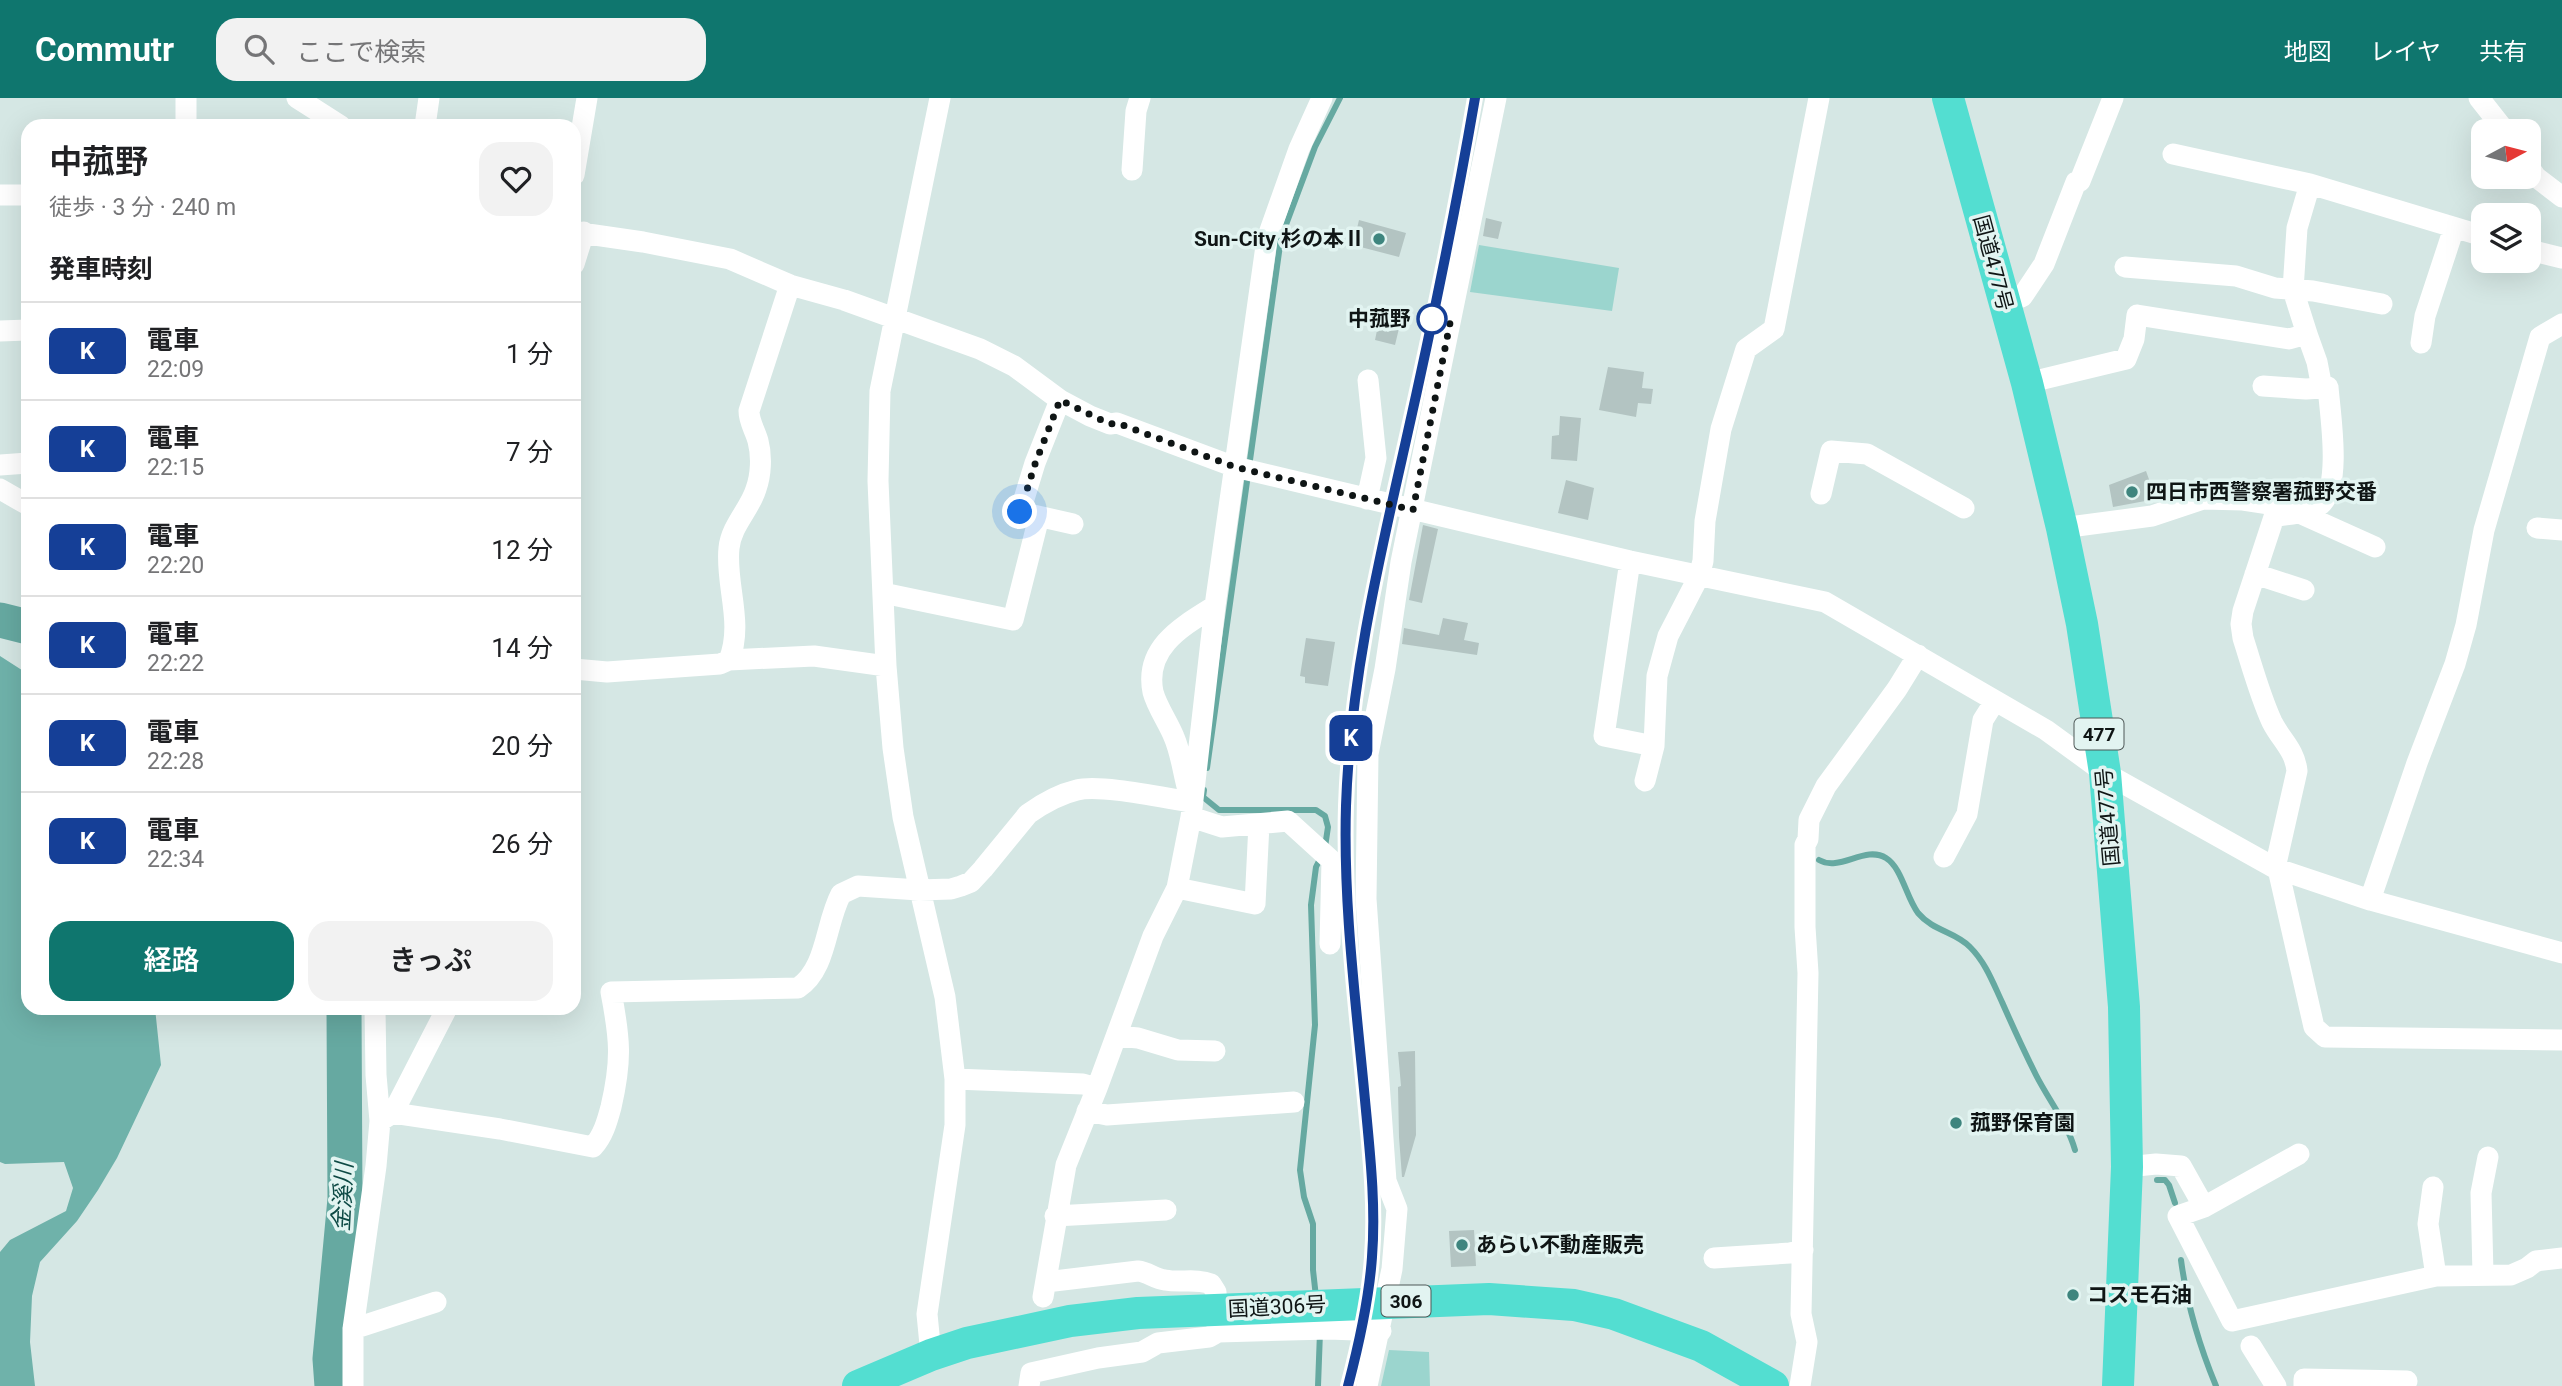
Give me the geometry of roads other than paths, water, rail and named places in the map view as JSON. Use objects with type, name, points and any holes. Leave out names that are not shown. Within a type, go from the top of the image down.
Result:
[{"type":"highway","name":"国道477号","points":[[1948,98],[2026,383],[2062,528],[2082,624],[2105,773],[2124,1007],[2127,1167],[2118,1386]]},
{"type":"highway","name":"国道306号","points":[[858,1386],[931,1355],[1006,1333],[1070,1321],[1138,1313],[1207,1321],[1489,1299],[1574,1305],[1614,1314],[1701,1346],[1773,1386]]},
{"type":"street","points":[[186,98],[186,119]]},
{"type":"street","points":[[297,98],[330,119]]},
{"type":"street","points":[[426,119],[429,98]]},
{"type":"street","points":[[581,130],[586,98]]},
{"type":"street","points":[[931,1355],[927,1314],[955,1125],[955,1079],[945,998],[903,817],[893,748],[886,666],[878,481],[880,391],[940,98]]},
{"type":"street","points":[[1132,170],[1136,111],[1140,98]]},
{"type":"street","points":[[1029,1386],[1031,1373],[1098,1358],[1142,1353],[1158,1343],[1209,1337],[1207,1321],[1216,1292],[1211,1284],[1201,1280],[1164,1280],[1148,1272],[1138,1271],[1044,1289],[1066,1164],[1153,936],[1177,888],[1191,809],[1215,606],[1268,239],[1299,149],[1322,98]]},
{"type":"street","points":[[1367,1386],[1381,1331],[1392,1269],[1397,1209],[1387,1181],[1366,899],[1368,754],[1385,669],[1401,562],[1496,98]]},
{"type":"street","points":[[1645,781],[1654,746],[1657,676],[1668,636],[1699,576],[1703,562],[1705,521],[1721,429],[1746,349],[1774,329],[1819,98]]},
{"type":"street","points":[[2004,302],[2021,297],[2044,264],[2113,98]]},
{"type":"street","points":[[2479,98],[2496,119]]},
{"type":"street","points":[[2173,154],[2310,184],[2471,233]]},
{"type":"street","points":[[2541,181],[2562,197]]},
{"type":"street","points":[[2310,184],[2297,228],[2293,290],[2317,362],[2322,388]]},
{"type":"street","points":[[0,195],[21,195]]},
{"type":"street","points":[[2421,343],[2425,316],[2454,228]]},
{"type":"street","points":[[581,232],[730,259],[790,285],[845,300],[980,349],[1014,366],[1060,400],[1110,424],[1117,423],[1236,467],[1630,561],[1825,602],[2046,730],[2105,773],[2277,869],[2370,900],[2562,953]]},
{"type":"street","points":[[2541,253],[2562,258]]},
{"type":"street","points":[[2125,267],[2236,276],[2293,290],[2313,291],[2382,304]]},
{"type":"street","points":[[729,660],[734,648],[734,617],[729,548],[733,533],[755,492],[760,470],[758,439],[750,423],[748,411],[790,285]]},
{"type":"street","points":[[2026,383],[2126,359],[2134,339],[2137,315],[2289,339],[2307,334]]},
{"type":"street","points":[[2370,900],[2417,763],[2455,664],[2466,625],[2484,530],[2540,337],[2562,324]]},
{"type":"street","points":[[0,331],[21,330]]},
{"type":"street","points":[[1367,499],[1376,458],[1368,380]]},
{"type":"street","points":[[2263,386],[2328,387],[2332,441],[2326,498],[2319,506],[2274,517]]},
{"type":"street","points":[[1060,400],[1020,512],[1073,524]]},
{"type":"street","points":[[1821,494],[1831,451],[1867,454],[1964,508]]},
{"type":"street","points":[[0,465],[21,464]]},
{"type":"street","points":[[0,489],[21,501]]},
{"type":"street","points":[[2062,528],[2152,516],[2203,499],[2243,499],[2276,505],[2241,624],[2243,638],[2272,722],[2296,761],[2297,771],[2277,869],[2314,1027],[2325,1037],[2562,1040]]},
{"type":"street","points":[[2297,512],[2375,547]]},
{"type":"street","points":[[883,593],[1013,620],[1039,517]]},
{"type":"street","points":[[2537,528],[2562,530]]},
{"type":"street","points":[[1630,561],[1604,736],[1654,746]]},
{"type":"street","points":[[2255,574],[2304,590]]},
{"type":"street","points":[[1191,809],[1175,738],[1153,692],[1154,666],[1158,652],[1168,639],[1215,606]]},
{"type":"street","points":[[1800,1386],[1807,1342],[1801,1314],[1808,973],[1805,845],[1809,820],[1826,786],[1918,654]]},
{"type":"street","points":[[581,665],[642,670],[720,664],[729,660],[814,656],[886,666]]},
{"type":"street","points":[[1944,858],[1967,814],[1983,720],[1995,701]]},
{"type":"street","points":[[386,1117],[500,1129],[593,1147],[609,1115],[620,1060],[611,992],[797,988],[809,981],[817,964],[841,894],[858,886],[951,889],[971,882],[1028,814],[1038,806],[1079,789],[1120,792],[1191,809],[1222,827],[1288,821],[1332,860],[1331,944]]},
{"type":"street","points":[[1177,888],[1255,904],[1259,824]]},
{"type":"street","points":[[375,1015],[376,1075],[386,1117]]},
{"type":"street","points":[[354,1386],[353,1329],[376,1166],[386,1117],[443,1015]]},
{"type":"street","points":[[1117,1035],[1178,1049],[1215,1051]]},
{"type":"street","points":[[955,1079],[1083,1084],[1097,1088]]},
{"type":"street","points":[[1087,1111],[1107,1115],[1294,1102]]},
{"type":"street","points":[[2299,1154],[2204,1207],[2178,1216],[2232,1321],[2436,1276],[2511,1275],[2527,1269],[2536,1261],[2562,1258]]},
{"type":"street","points":[[2483,1275],[2481,1193],[2488,1157]]},
{"type":"street","points":[[2127,1167],[2156,1164],[2181,1166],[2204,1207]]},
{"type":"street","points":[[2433,1187],[2428,1224],[2436,1276]]},
{"type":"street","points":[[1055,1216],[1166,1210]]},
{"type":"street","points":[[1714,1258],[1803,1250]]},
{"type":"street","points":[[353,1329],[436,1302]]},
{"type":"street","points":[[1207,1321],[1307,1329],[1381,1331]]},
{"type":"street","points":[[2251,1346],[2276,1386]]},
{"type":"street","points":[[2304,1386],[2304,1379],[2407,1381]]},
{"type":"waterway","points":[[1207,768],[1281,238],[1315,147],[1340,98]]},
{"type":"waterway","name":"金溪川","points":[[0,620],[21,625]]},
{"type":"waterway","points":[[1204,790],[1203,797],[1219,810],[1316,810],[1325,816],[1328,827],[1325,847]]},
{"type":"waterway","points":[[1819,860],[1835,863],[1870,855],[1886,858],[1896,869],[1918,913],[1930,924],[1958,938],[1976,953],[1989,973],[2075,1150]]},
{"type":"waterway","points":[[1316,1297],[1313,1224],[1304,1197],[1300,1170],[1315,1025],[1311,905],[1316,867],[1321,857]]},
{"type":"waterway","name":"金溪川","points":[[332,1386],[330,1359],[345,1199],[344,1015]]},
{"type":"waterway","points":[[2157,1180],[2165,1180],[2169,1185],[2175,1203]]},
{"type":"waterway","points":[[2181,1260],[2194,1324],[2216,1386]]},
{"type":"waterway","points":[[1318,1386],[1320,1332]]},
{"type":"railway","points":[[1348,1386],[1369,1290],[1373,1216],[1369,1135],[1348,914],[1346,806],[1349,760],[1360,669],[1376,579],[1443,272],[1475,98]]},
{"type":"train","name":"K","points":[[1348,1386],[1362,1330],[1372,1258],[1373,1184],[1346,859],[1346,807],[1352,728],[1356,688],[1376,573],[1458,198],[1475,98]]},
{"type":"place","name":"Sun-City 杉の本Ⅱ","points":[[1379,239]]},
{"type":"place","name":"中菰野","points":[[1432,319]]},
{"type":"place","name":"四日市西警察署菰野交番","points":[[2132,492]]},
{"type":"place","name":"菰野保育園","points":[[1956,1123]]},
{"type":"place","name":"あらい不動産販売","points":[[1462,1245]]},
{"type":"place","name":"コスモ石油","points":[[2073,1295]]}]
